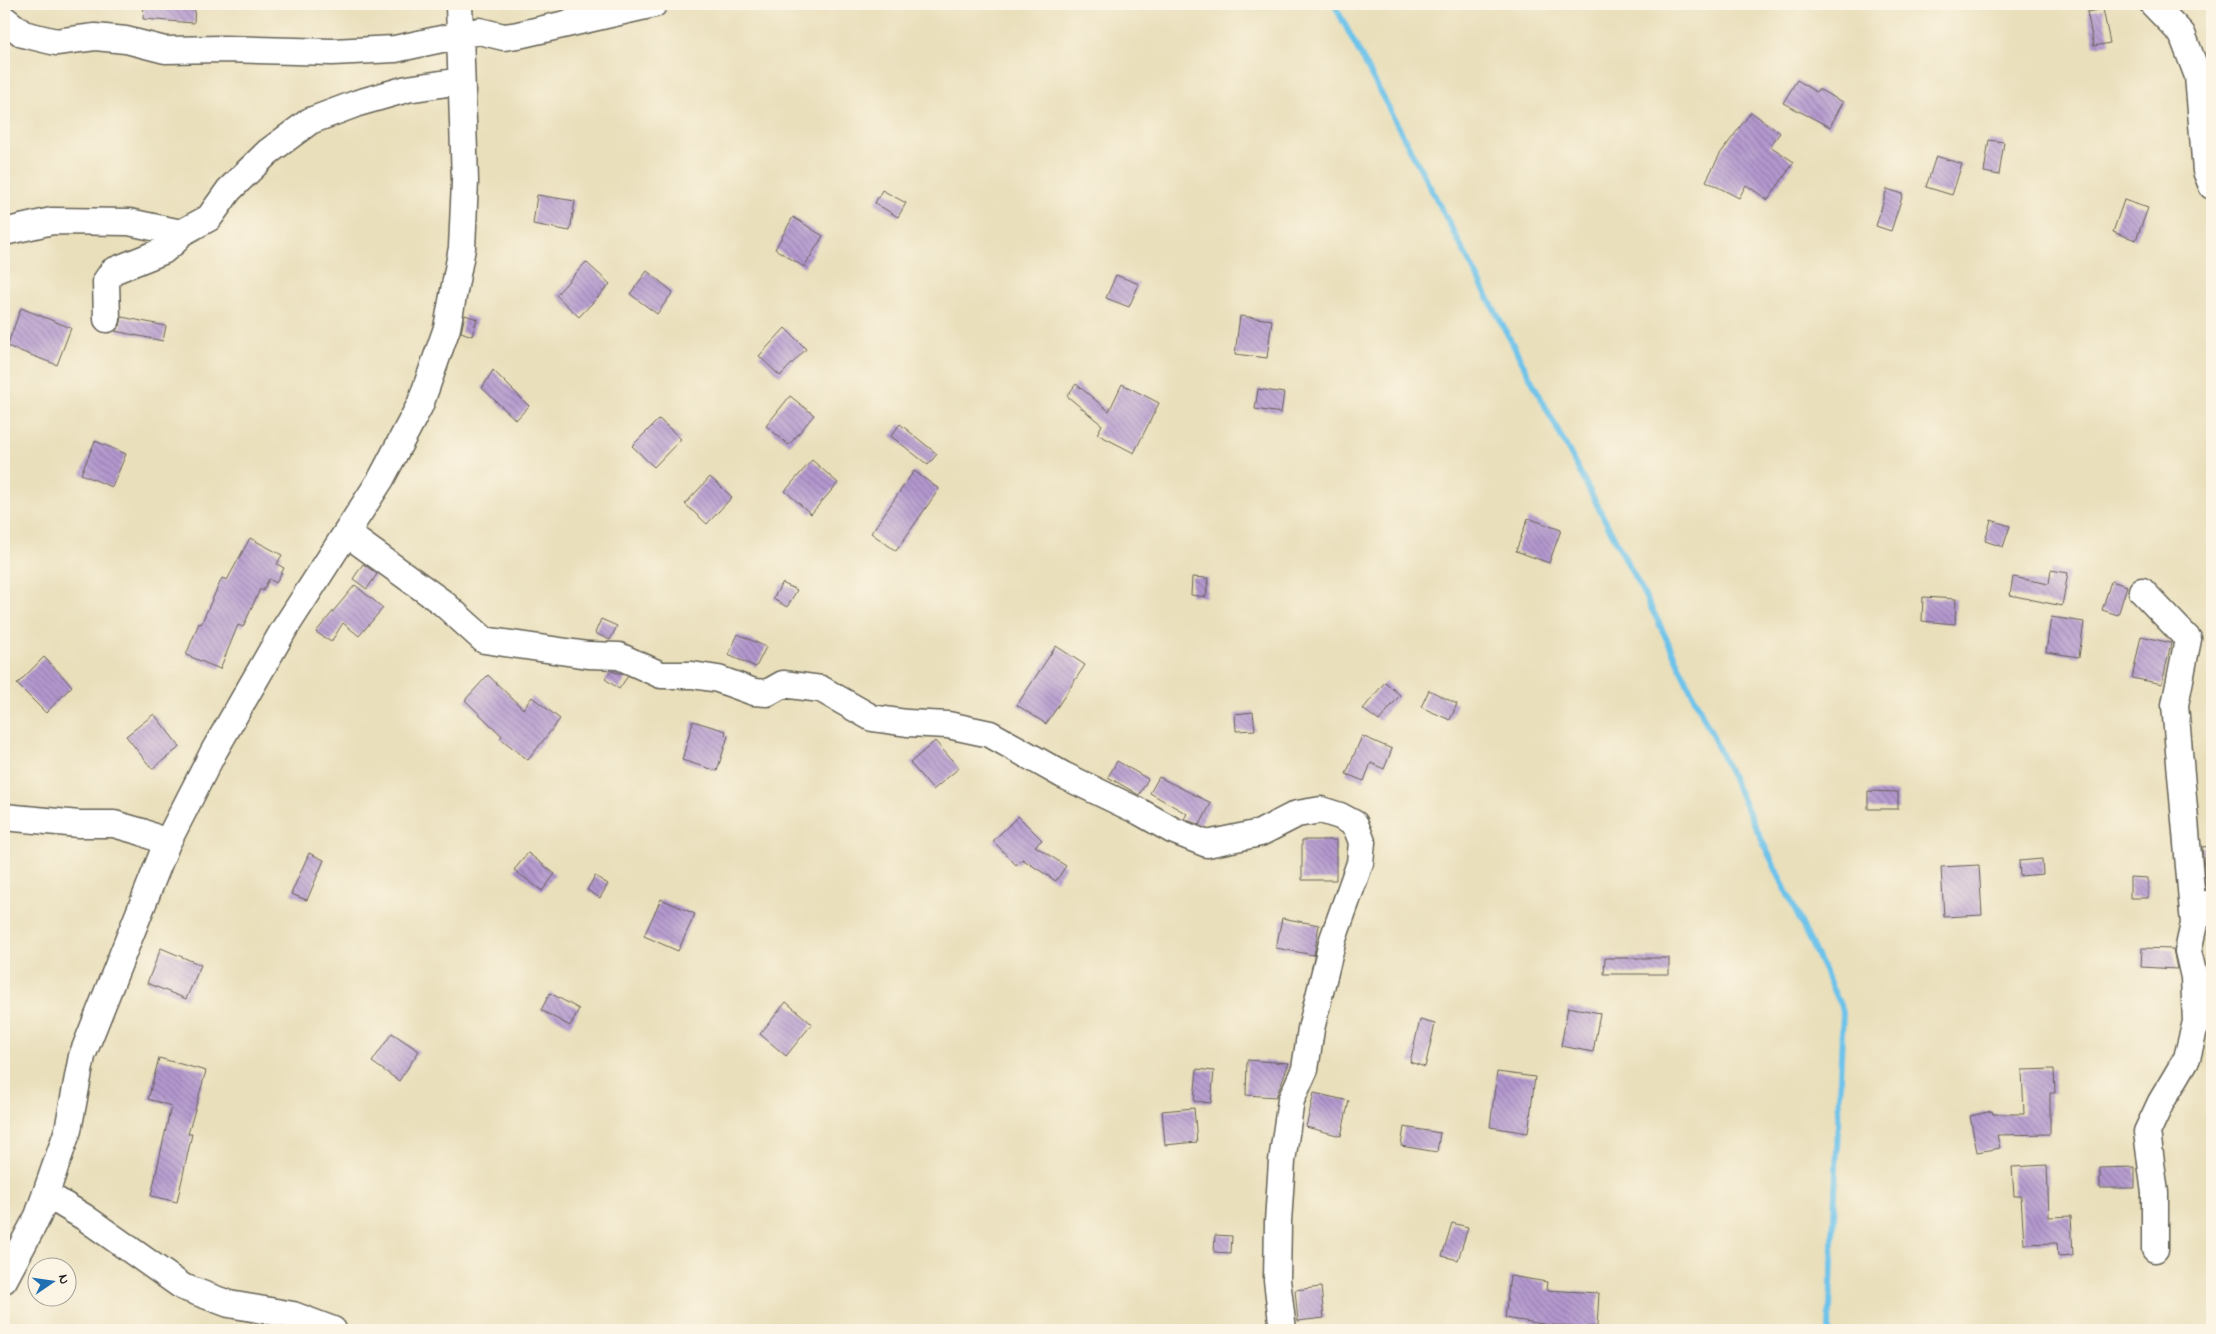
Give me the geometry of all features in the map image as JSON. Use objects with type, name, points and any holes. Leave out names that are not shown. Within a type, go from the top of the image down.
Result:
[{"type":"street","points":[[4,1280],[42,1205],[68,1130],[82,1056],[167,843],[214,751],[283,631],[381,479],[420,405],[447,328],[462,248],[465,181],[459,4]]},
{"type":"street","points":[[4,19],[23,34],[56,42],[95,37],[126,40],[165,50],[222,49],[332,52],[395,49],[479,32],[504,37],[518,35],[654,4]]},
{"type":"street","points":[[2153,4],[2182,34],[2198,76],[2206,171],[2212,186]]},
{"type":"street","points":[[107,319],[106,281],[113,271],[162,251],[174,242],[181,233],[209,218],[229,190],[268,152],[310,121],[358,103],[407,89],[461,81]]},
{"type":"street","points":[[4,232],[52,222],[129,222],[181,233]]},
{"type":"street","points":[[346,533],[444,603],[484,640],[588,655],[619,656],[661,675],[692,675],[718,680],[754,692],[767,692],[783,684],[821,689],[872,718],[907,723],[948,725],[990,734],[1063,775],[1140,812],[1172,830],[1207,844],[1260,833],[1297,814],[1321,810],[1340,816],[1355,824],[1362,842],[1360,863],[1333,940],[1311,1029],[1305,1069],[1291,1100],[1282,1161],[1277,1280],[1283,1330]]},
{"type":"street","points":[[2142,590],[2188,640],[2175,705],[2194,924],[2188,951],[2194,977],[2196,1022],[2187,1058],[2161,1102],[2147,1132],[2155,1193],[2155,1249]]},
{"type":"street","points":[[4,817],[79,824],[114,824],[142,832],[167,843]]},
{"type":"street","points":[[2194,924],[2207,904],[2212,904]]},
{"type":"street","points":[[4,1236],[42,1205]]},
{"type":"street","points":[[42,1205],[84,1217],[183,1287],[229,1304],[293,1315],[333,1330]]},
{"type":"building","points":[[144,4],[195,4],[194,23],[143,19]]},
{"type":"building","points":[[2103,9],[2110,43],[2094,46],[2087,12]]},
{"type":"building","points":[[1797,80],[1816,92],[1818,89],[1843,102],[1830,127],[1783,103]]},
{"type":"building","points":[[1751,112],[1780,133],[1770,146],[1794,162],[1768,200],[1746,185],[1739,198],[1706,181],[1720,154]]},
{"type":"building","points":[[1989,140],[2004,142],[1999,175],[1984,172]]},
{"type":"building","points":[[1936,156],[1962,164],[1952,195],[1926,187]]},
{"type":"building","points":[[1887,189],[1903,194],[1891,231],[1876,226]]},
{"type":"building","points":[[882,190],[906,203],[898,217],[875,203]]},
{"type":"building","points":[[537,195],[575,201],[570,231],[533,224]]},
{"type":"building","points":[[2124,200],[2148,208],[2136,240],[2113,232]]},
{"type":"building","points":[[793,217],[823,236],[804,267],[775,249]]},
{"type":"building","points":[[586,262],[610,284],[579,317],[556,295]]},
{"type":"building","points":[[647,271],[673,292],[657,314],[630,294]]},
{"type":"building","points":[[1116,275],[1139,284],[1129,307],[1106,298]]},
{"type":"building","points":[[21,308],[71,328],[57,365],[7,346]]},
{"type":"building","points":[[465,315],[477,319],[472,336],[461,332]]},
{"type":"building","points":[[1240,316],[1272,320],[1267,358],[1235,354]]},
{"type":"building","points":[[122,317],[166,326],[163,341],[115,331],[120,326]]},
{"type":"building","points":[[785,328],[806,349],[780,376],[759,356]]},
{"type":"building","points":[[493,370],[529,406],[516,420],[482,388]]},
{"type":"building","points":[[1076,384],[1109,411],[1122,384],[1159,403],[1134,453],[1097,434],[1102,425],[1067,396]]},
{"type":"building","points":[[1258,389],[1284,393],[1281,413],[1255,409]]},
{"type":"building","points":[[790,396],[814,415],[789,445],[766,426]]},
{"type":"building","points":[[659,419],[681,439],[654,467],[632,446]]},
{"type":"building","points":[[900,424],[937,454],[928,465],[891,436]]},
{"type":"building","points":[[95,441],[126,454],[112,487],[81,474]]},
{"type":"building","points":[[812,460],[838,483],[811,514],[785,491]]},
{"type":"building","points":[[914,471],[939,489],[896,551],[871,533]]},
{"type":"building","points":[[710,477],[732,497],[707,524],[685,504]]},
{"type":"building","points":[[1528,518],[1561,530],[1549,563],[1516,551]]},
{"type":"building","points":[[1991,520],[2010,526],[2003,547],[1985,541]]},
{"type":"building","points":[[250,538],[282,555],[277,564],[284,568],[276,583],[269,579],[263,591],[260,589],[243,627],[238,625],[220,669],[186,655],[199,623],[201,624],[222,578],[227,580]]},
{"type":"building","points":[[363,564],[377,574],[367,589],[353,579]]},
{"type":"building","points":[[2051,570],[2068,573],[2062,606],[2010,595],[2013,577],[2049,584]]},
{"type":"building","points":[[1192,577],[1208,578],[1206,597],[1191,595]]},
{"type":"building","points":[[2111,581],[2127,586],[2118,615],[2102,610]]},
{"type":"building","points":[[782,583],[797,590],[787,607],[773,599]]},
{"type":"building","points":[[355,585],[383,608],[359,636],[343,623],[331,642],[316,632]]},
{"type":"building","points":[[1923,597],[1956,599],[1955,624],[1922,621]]},
{"type":"building","points":[[2051,617],[2084,622],[2079,657],[2046,652]]},
{"type":"building","points":[[601,619],[617,626],[610,640],[595,633]]},
{"type":"building","points":[[738,634],[766,647],[756,667],[728,655]]},
{"type":"building","points":[[2141,636],[2171,643],[2162,684],[2132,678]]},
{"type":"building","points":[[1056,646],[1085,665],[1046,724],[1017,705]]},
{"type":"building","points":[[44,657],[72,686],[46,713],[17,684]]},
{"type":"building","points":[[611,671],[628,676],[619,689],[605,679]]},
{"type":"building","points":[[488,675],[523,709],[532,697],[560,719],[528,760],[500,738],[502,736],[465,700]]},
{"type":"building","points":[[1385,682],[1400,695],[1379,721],[1363,709]]},
{"type":"building","points":[[1429,690],[1457,704],[1450,720],[1421,707]]},
{"type":"building","points":[[1253,712],[1255,730],[1236,731],[1235,714]]},
{"type":"building","points":[[154,714],[180,747],[152,769],[126,736]]},
{"type":"building","points":[[693,721],[726,731],[725,735],[728,736],[717,771],[682,760]]},
{"type":"building","points":[[1362,736],[1392,749],[1384,769],[1371,763],[1364,781],[1346,774]]},
{"type":"building","points":[[935,741],[959,768],[933,790],[910,763]]},
{"type":"building","points":[[1117,761],[1148,779],[1139,795],[1108,777]]},
{"type":"building","points":[[1159,777],[1211,803],[1200,825],[1184,819],[1187,814],[1150,793]]},
{"type":"building","points":[[1868,791],[1898,792],[1898,809],[1868,809]]},
{"type":"building","points":[[1018,816],[1042,840],[1035,846],[1066,866],[1056,881],[1022,859],[1016,865],[993,841]]},
{"type":"building","points":[[1302,840],[1336,840],[1336,880],[1302,880]]},
{"type":"building","points":[[2212,846],[2212,889],[2206,889],[2202,847]]},
{"type":"building","points":[[309,853],[324,860],[307,900],[291,894]]},
{"type":"building","points":[[528,853],[555,874],[542,891],[514,870]]},
{"type":"building","points":[[2042,859],[2043,874],[2020,876],[2019,861]]},
{"type":"building","points":[[1979,865],[1982,915],[1944,917],[1941,867]]},
{"type":"building","points":[[595,876],[608,884],[600,898],[587,890]]},
{"type":"building","points":[[2130,877],[2148,878],[2148,898],[2130,898]]},
{"type":"building","points":[[661,899],[695,914],[678,951],[644,936]]},
{"type":"building","points":[[1282,918],[1319,925],[1314,955],[1276,948]]},
{"type":"building","points":[[161,948],[201,965],[186,999],[147,983]]},
{"type":"building","points":[[2142,948],[2173,949],[2177,969],[2141,967]]},
{"type":"building","points":[[1605,958],[1669,958],[1669,974],[1604,974]]},
{"type":"building","points":[[550,993],[579,1009],[570,1026],[541,1010]]},
{"type":"building","points":[[786,1002],[812,1024],[786,1056],[760,1034]]},
{"type":"building","points":[[1568,1007],[1600,1013],[1593,1052],[1561,1046]]},
{"type":"building","points":[[1420,1020],[1435,1024],[1425,1067],[1410,1062]]},
{"type":"building","points":[[392,1033],[419,1051],[399,1081],[372,1062]]},
{"type":"building","points":[[159,1058],[206,1071],[188,1134],[192,1134],[177,1202],[151,1196],[171,1106],[148,1099]]},
{"type":"building","points":[[1247,1060],[1289,1063],[1276,1097],[1246,1095]]},
{"type":"building","points":[[1197,1069],[1214,1071],[1211,1103],[1194,1101]]},
{"type":"building","points":[[2054,1069],[2055,1093],[2050,1093],[2050,1134],[1997,1135],[2000,1148],[1977,1152],[1970,1116],[1992,1111],[1993,1114],[2024,1114],[2022,1070]]},
{"type":"building","points":[[1497,1072],[1535,1077],[1528,1133],[1490,1127]]},
{"type":"building","points":[[1314,1093],[1349,1101],[1341,1136],[1306,1127]]},
{"type":"building","points":[[1194,1108],[1197,1142],[1165,1145],[1162,1111]]},
{"type":"building","points":[[1404,1127],[1440,1133],[1437,1152],[1401,1146]]},
{"type":"building","points":[[2047,1165],[2049,1217],[2071,1216],[2073,1255],[2058,1256],[2057,1243],[2024,1244],[2021,1196],[2014,1196],[2012,1167]]},
{"type":"building","points":[[2135,1167],[2135,1188],[2100,1188],[2100,1168]]},
{"type":"building","points":[[1452,1223],[1468,1227],[1458,1260],[1442,1256]]},
{"type":"building","points":[[1215,1235],[1232,1236],[1231,1253],[1214,1252]]},
{"type":"building","points":[[1510,1276],[1547,1282],[1546,1290],[1599,1293],[1597,1327],[1549,1325],[1505,1318]]},
{"type":"building","points":[[1321,1287],[1324,1318],[1298,1321],[1295,1290]]},
{"type":"waterway","points":[[1334,4],[1658,621],[1843,1011],[1829,1330]]}]
